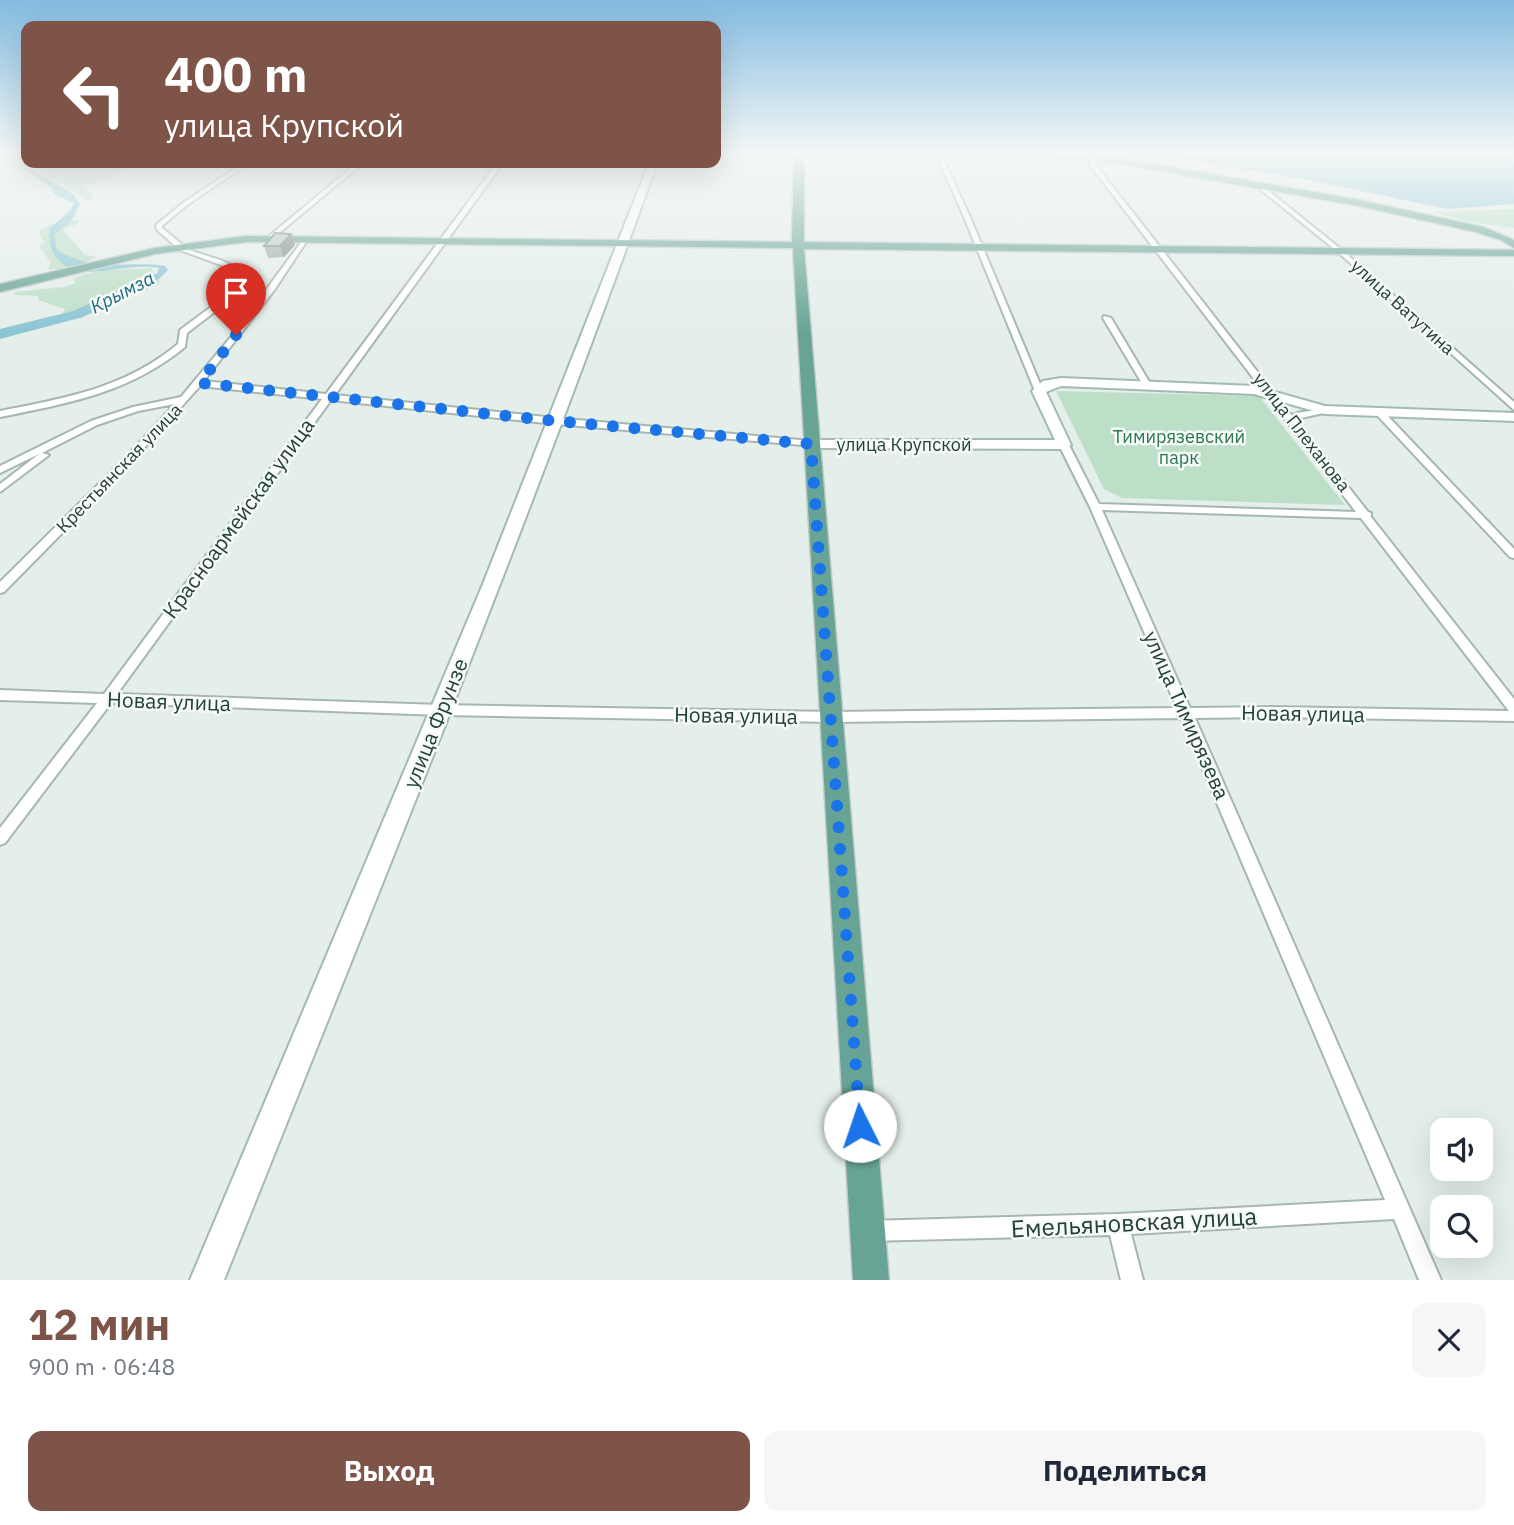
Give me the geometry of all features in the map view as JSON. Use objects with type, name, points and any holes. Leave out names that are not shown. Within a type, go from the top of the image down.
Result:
[{"type":"main road","points":[[799,212],[811,444],[871,1280]]},
{"type":"main road","points":[[1393,212],[1479,229],[1512,244]]},
{"type":"main road","points":[[0,288],[178,246],[270,238],[1340,251],[1512,244]]},
{"type":"street","points":[[0,414],[101,390],[153,369],[182,345],[183,332],[230,296],[240,280],[238,271],[211,257],[192,254],[159,229],[159,225],[175,212]]},
{"type":"street","points":[[270,238],[302,212]]},
{"type":"street","name":"Красноармейская улица","points":[[0,839],[107,699],[465,212]]},
{"type":"street","name":"улица Фрунзе","points":[[207,1280],[441,710],[635,212]]},
{"type":"street","name":"улица Тимирязева","points":[[964,212],[1039,391],[1095,507],[1186,713],[1431,1280]]},
{"type":"street","name":"улица Плеханова","points":[[1130,212],[1514,708]]},
{"type":"street","name":"улица Ватутина","points":[[1291,212],[1340,251],[1514,407]]},
{"type":"street","name":"Крестьянская улица","points":[[0,589],[200,383],[285,271],[305,239]]},
{"type":"street","points":[[1107,318],[1147,385]]},
{"type":"street","points":[[1039,391],[1048,384],[1061,382],[1147,385],[1271,392],[1309,408],[1325,410],[1514,417]]},
{"type":"street","name":"улица Крупской","points":[[200,383],[555,421],[811,444],[1064,445]]},
{"type":"street","points":[[0,470],[94,423],[186,399]]},
{"type":"street","points":[[1296,424],[1297,416],[1302,413],[1325,410]]},
{"type":"street","points":[[1379,412],[1514,555]]},
{"type":"street","points":[[0,489],[64,439]]},
{"type":"street","points":[[1095,507],[1367,515]]},
{"type":"street","name":"Новая улица","points":[[0,695],[441,710],[832,717],[1186,713],[1514,716]]},
{"type":"street","name":"Емельяновская улица","points":[[868,1231],[909,1232],[1118,1224],[1399,1209]]},
{"type":"street","points":[[1118,1224],[1132,1280]]},
{"type":"green space","points":[[1434,212],[1514,212],[1514,228],[1464,221]]},
{"type":"green space","points":[[79,220],[77,224],[63,230],[85,255],[98,257],[69,269],[48,269],[51,263],[39,246],[45,242],[39,235],[40,231],[51,224]]},
{"type":"green space","points":[[151,268],[160,282],[158,285],[79,318],[68,319],[61,316],[65,309],[38,300],[39,296],[15,295],[14,292],[63,287],[76,283],[73,279],[81,275],[91,273]]},
{"type":"green space","name":"Тимирязевский парк","points":[[1056,391],[1259,396],[1345,505],[1122,498],[1104,489]]},
{"type":"water","name":"Крымза","points":[[69,212],[76,212],[72,220],[54,235],[57,250],[85,262],[165,266],[168,270],[159,279],[90,310],[84,309],[147,281],[159,268],[138,267],[98,272],[72,269],[55,256],[50,244],[50,228]]},
{"type":"building","points":[[275,233],[291,234],[280,246],[264,246]]},
{"type":"waterway","name":"Крымза","points":[[0,334],[78,314],[115,296]]},
{"type":"route","points":[[236,335],[200,383],[555,421],[811,444],[860,1126]]}]
